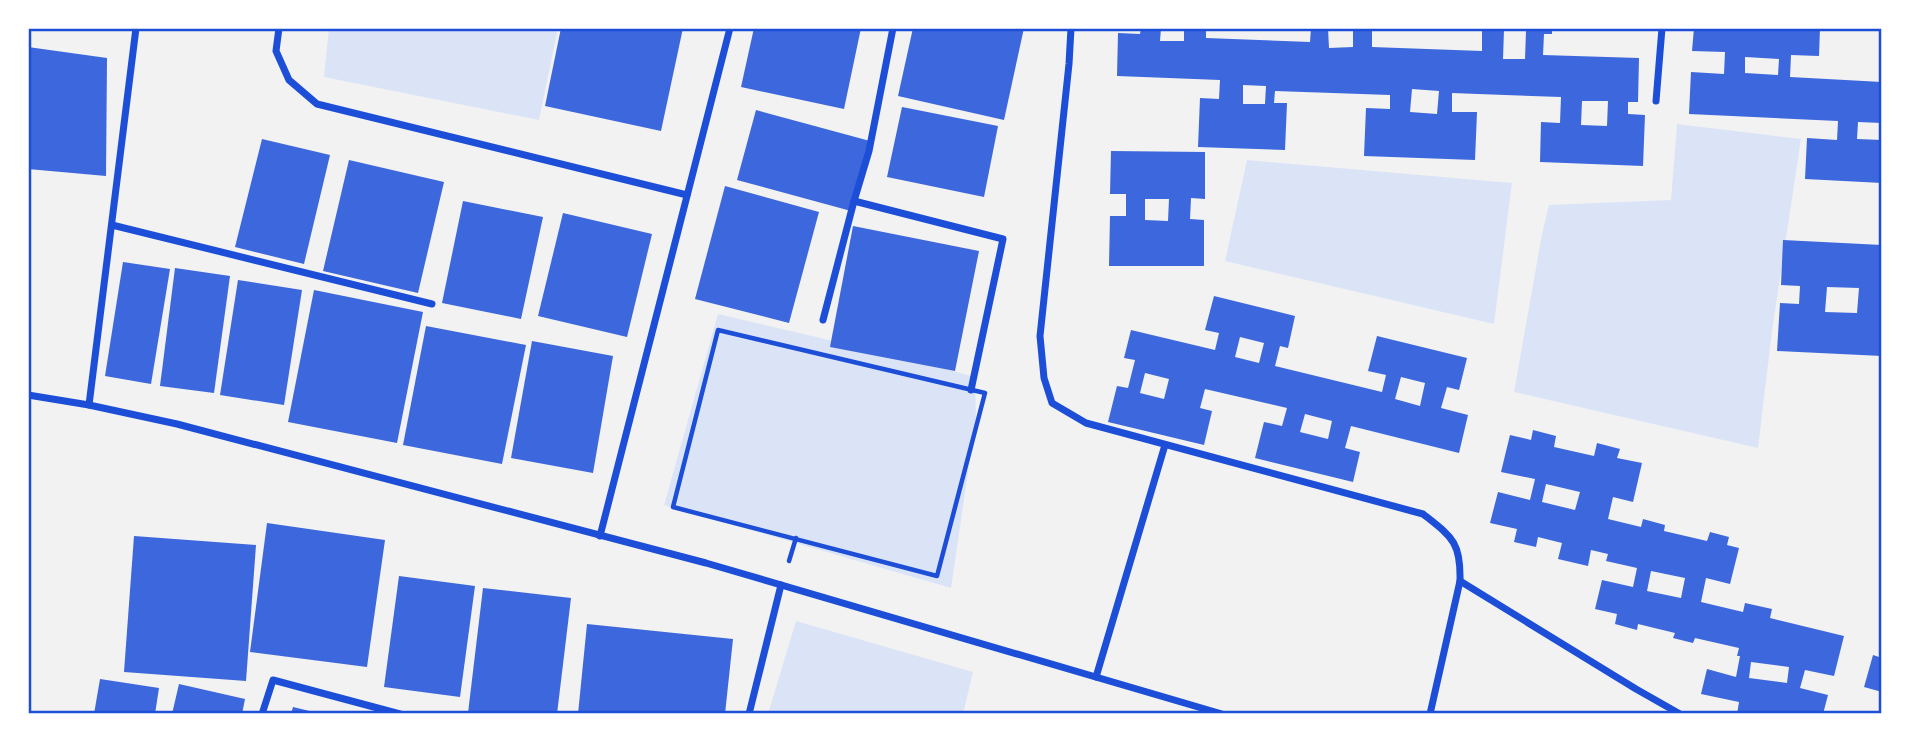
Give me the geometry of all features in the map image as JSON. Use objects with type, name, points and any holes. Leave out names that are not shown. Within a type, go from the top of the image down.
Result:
[{"type":"street","points":[[89,405],[136,28]]},
{"type":"street","points":[[279,28],[276,51],[289,80],[317,104],[687,195]]},
{"type":"street","points":[[600,536],[730,28]]},
{"type":"street","points":[[823,320],[869,151],[893,28]]},
{"type":"street","points":[[1071,28],[1040,335],[1044,378],[1052,403],[1086,423],[1423,514],[1453,538],[1461,560],[1460,581],[1430,714]]},
{"type":"street","points":[[1656,101],[1662,28]]},
{"type":"street","points":[[854,201],[1003,239],[971,390]]},
{"type":"street","points":[[112,225],[432,304]]},
{"type":"street","points":[[28,395],[177,424],[706,563],[1222,714]]},
{"type":"street","points":[[1096,677],[1165,445]]},
{"type":"street","points":[[1460,581],[1681,714]]},
{"type":"street","points":[[749,714],[781,585]]},
{"type":"street","points":[[262,714],[273,680],[400,714]]},
{"type":"path","points":[[718,330],[971,390],[985,393],[937,576],[673,507],[718,330]]},
{"type":"shaded area","points":[[329,28],[558,28],[539,120],[324,77]]},
{"type":"shaded area","points":[[1677,124],[1801,139],[1772,331],[1758,448],[1514,392],[1549,205],[1671,200]]},
{"type":"shaded area","points":[[1247,160],[1512,183],[1494,324],[1225,261]]},
{"type":"shaded area","points":[[718,314],[975,377],[976,418],[951,588],[664,505]]},
{"type":"shaded area","points":[[796,621],[973,672],[963,714],[768,714]]},
{"type":"building","points":[[561,28],[683,28],[661,131],[545,106]]},
{"type":"building","points":[[754,28],[861,28],[844,109],[741,87]]},
{"type":"building","points":[[913,28],[1024,28],[1004,120],[898,96]]},
{"type":"building","points":[[1141,28],[1161,28],[1160,41],[1184,41],[1184,28],[1206,28],[1206,38],[1310,42],[1311,28],[1328,28],[1329,48],[1353,47],[1353,28],[1372,28],[1372,47],[1482,51],[1482,28],[1552,28],[1552,34],[1544,34],[1543,55],[1639,58],[1638,102],[1628,102],[1628,114],[1645,115],[1643,166],[1540,162],[1541,122],[1560,123],[1561,97],[1452,93],[1452,112],[1477,112],[1475,160],[1364,156],[1366,108],[1390,109],[1390,95],[1275,91],[1274,103],[1287,103],[1285,150],[1198,147],[1200,98],[1219,99],[1220,80],[1117,76],[1118,33],[1140,34]],"holes":[[[1504,30],[1526,31],[1525,59],[1503,59]],[[1243,85],[1266,86],[1265,104],[1243,104]],[[1412,89],[1439,91],[1437,114],[1410,112]],[[1582,101],[1608,101],[1607,126],[1581,125]]]},
{"type":"building","points":[[1694,28],[1820,28],[1819,56],[1791,55],[1790,77],[1882,82],[1882,123],[1858,122],[1857,139],[1882,140],[1882,183],[1805,179],[1807,138],[1837,140],[1838,121],[1689,114],[1691,72],[1724,74],[1725,52],[1692,51]],"holes":[[[1745,57],[1779,59],[1778,75],[1745,73]]]},
{"type":"building","points":[[28,47],[107,58],[106,176],[28,169]]},
{"type":"building","points":[[902,107],[998,126],[984,197],[887,177]]},
{"type":"building","points":[[756,110],[870,141],[851,211],[737,180]]},
{"type":"building","points":[[262,139],[330,155],[304,264],[235,247]]},
{"type":"building","points":[[1111,151],[1205,152],[1205,199],[1191,198],[1190,219],[1204,220],[1204,266],[1109,266],[1110,216],[1126,216],[1126,194],[1110,194]],"holes":[[[1145,199],[1169,199],[1168,221],[1145,220]]]},
{"type":"building","points":[[349,160],[444,182],[418,293],[323,271]]},
{"type":"building","points":[[725,186],[819,212],[789,323],[695,299]]},
{"type":"building","points":[[463,201],[543,217],[521,319],[442,303]]},
{"type":"building","points":[[563,213],[652,234],[627,337],[538,316]]},
{"type":"building","points":[[853,226],[979,251],[955,371],[830,347]]},
{"type":"building","points":[[1783,240],[1882,245],[1882,356],[1777,351],[1780,303],[1799,304],[1800,286],[1781,285]],"holes":[[[1827,287],[1859,288],[1857,313],[1825,312]]]},
{"type":"building","points":[[123,262],[170,269],[151,384],[105,376]]},
{"type":"building","points":[[175,268],[230,276],[214,393],[160,386]]},
{"type":"building","points":[[238,280],[302,290],[284,405],[220,395]]},
{"type":"building","points":[[314,290],[423,312],[397,443],[288,422]]},
{"type":"building","points":[[1214,296],[1295,316],[1288,348],[1280,346],[1275,366],[1382,392],[1386,375],[1368,371],[1377,336],[1467,358],[1459,390],[1447,387],[1441,408],[1468,415],[1459,453],[1351,426],[1345,448],[1360,452],[1353,482],[1255,458],[1264,422],[1282,426],[1287,408],[1205,389],[1200,408],[1212,411],[1204,445],[1108,422],[1117,386],[1128,388],[1135,360],[1124,358],[1131,330],[1215,350],[1219,333],[1205,330]],"holes":[[[1240,337],[1264,343],[1259,363],[1235,357]],[[1145,373],[1169,379],[1164,399],[1140,393]],[[1401,377],[1425,383],[1420,406],[1395,399]],[[1305,414],[1332,421],[1328,439],[1300,432]]]},
{"type":"building","points":[[426,326],[526,345],[502,464],[403,445]]},
{"type":"building","points":[[532,341],[613,356],[593,473],[511,458]]},
{"type":"building","points":[[1533,430],[1556,436],[1554,447],[1594,456],[1597,443],[1620,449],[1617,458],[1642,463],[1633,502],[1613,497],[1608,519],[1641,527],[1643,519],[1665,525],[1664,531],[1707,541],[1710,532],[1729,537],[1727,545],[1739,548],[1730,584],[1706,578],[1701,602],[1743,612],[1745,603],[1772,609],[1770,618],[1844,636],[1834,676],[1805,670],[1800,688],[1828,695],[1823,714],[1737,714],[1739,702],[1701,694],[1707,669],[1736,677],[1739,648],[1695,638],[1693,643],[1673,638],[1675,633],[1638,624],[1637,630],[1615,624],[1617,614],[1595,609],[1602,580],[1633,587],[1637,568],[1606,561],[1608,554],[1591,550],[1588,566],[1558,559],[1562,543],[1538,537],[1536,547],[1514,542],[1517,529],[1490,523],[1498,492],[1530,500],[1535,479],[1501,472],[1510,435],[1531,440]],"holes":[[[1546,484],[1580,492],[1575,510],[1542,502]],[[1651,571],[1685,578],[1681,598],[1647,591]],[[1751,662],[1789,667],[1787,683],[1749,678]]]},
{"type":"building","points":[[267,523],[385,540],[367,667],[250,652]]},
{"type":"building","points":[[134,536],[256,545],[246,681],[124,672]]},
{"type":"building","points":[[399,576],[475,586],[460,697],[384,687]]},
{"type":"building","points":[[483,588],[571,598],[557,714],[468,713]]},
{"type":"building","points":[[587,624],[733,639],[725,714],[578,714]]},
{"type":"building","points":[[1873,655],[1882,658],[1882,692],[1864,687]]},
{"type":"building","points":[[100,679],[159,688],[155,714],[94,714]]},
{"type":"building","points":[[179,684],[245,699],[242,714],[172,714]]},
{"type":"building","points":[[293,707],[318,713],[318,714],[291,714]]}]
